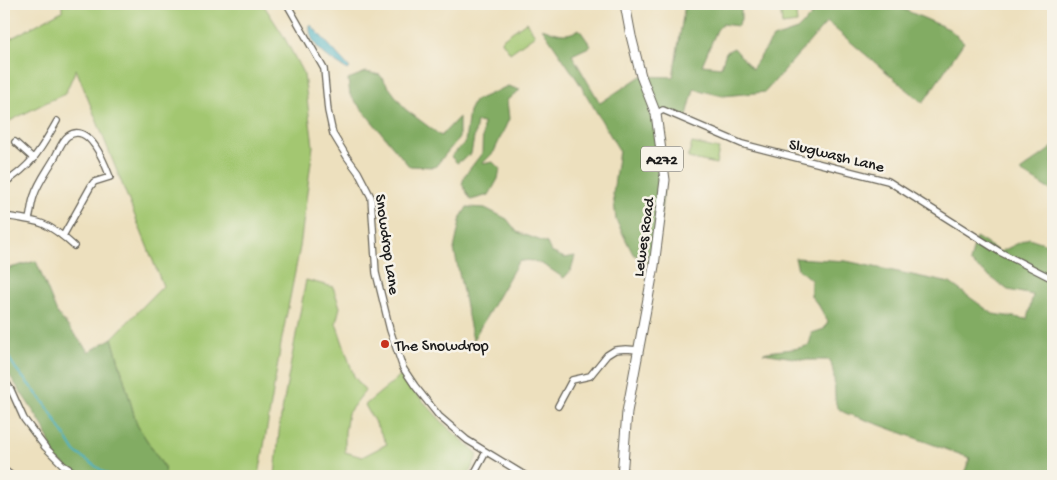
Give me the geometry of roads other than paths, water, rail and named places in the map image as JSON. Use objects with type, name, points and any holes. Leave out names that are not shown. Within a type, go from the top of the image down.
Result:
[{"type":"highway","name":"Lewes Road","points":[[622,476],[627,412],[654,266],[665,180],[656,114],[641,76],[631,36],[626,4]]},
{"type":"street","name":"Snowdrop Lane","points":[[287,4],[324,69],[328,111],[334,134],[371,197],[376,273],[390,330],[403,368],[439,416],[467,440],[526,476]]},
{"type":"street","name":"Slugwash Lane","points":[[656,114],[663,110],[742,144],[888,181],[1000,252],[1053,279]]},
{"type":"street","points":[[4,183],[40,152],[57,121]]},
{"type":"street","points":[[29,219],[33,197],[37,188],[67,136],[74,133],[80,134],[93,142],[110,177],[94,182],[63,236]]},
{"type":"street","points":[[15,142],[34,159]]},
{"type":"street","points":[[4,216],[39,221],[49,226],[74,246]]},
{"type":"street","points":[[558,406],[572,380],[590,376],[607,355],[615,350],[639,350]]},
{"type":"street","points":[[4,379],[24,419],[45,447],[63,465],[80,476]]},
{"type":"street","points":[[473,476],[486,452]]},
{"type":"street","points":[[4,470],[12,476]]},
{"type":"water","points":[[310,24],[350,68],[348,70],[334,62],[316,46],[310,32]]},
{"type":"waterway","points":[[4,350],[16,369],[46,405],[75,452],[110,476]]},
{"type":"place","name":"The Snowdrop","points":[[385,344]]}]
